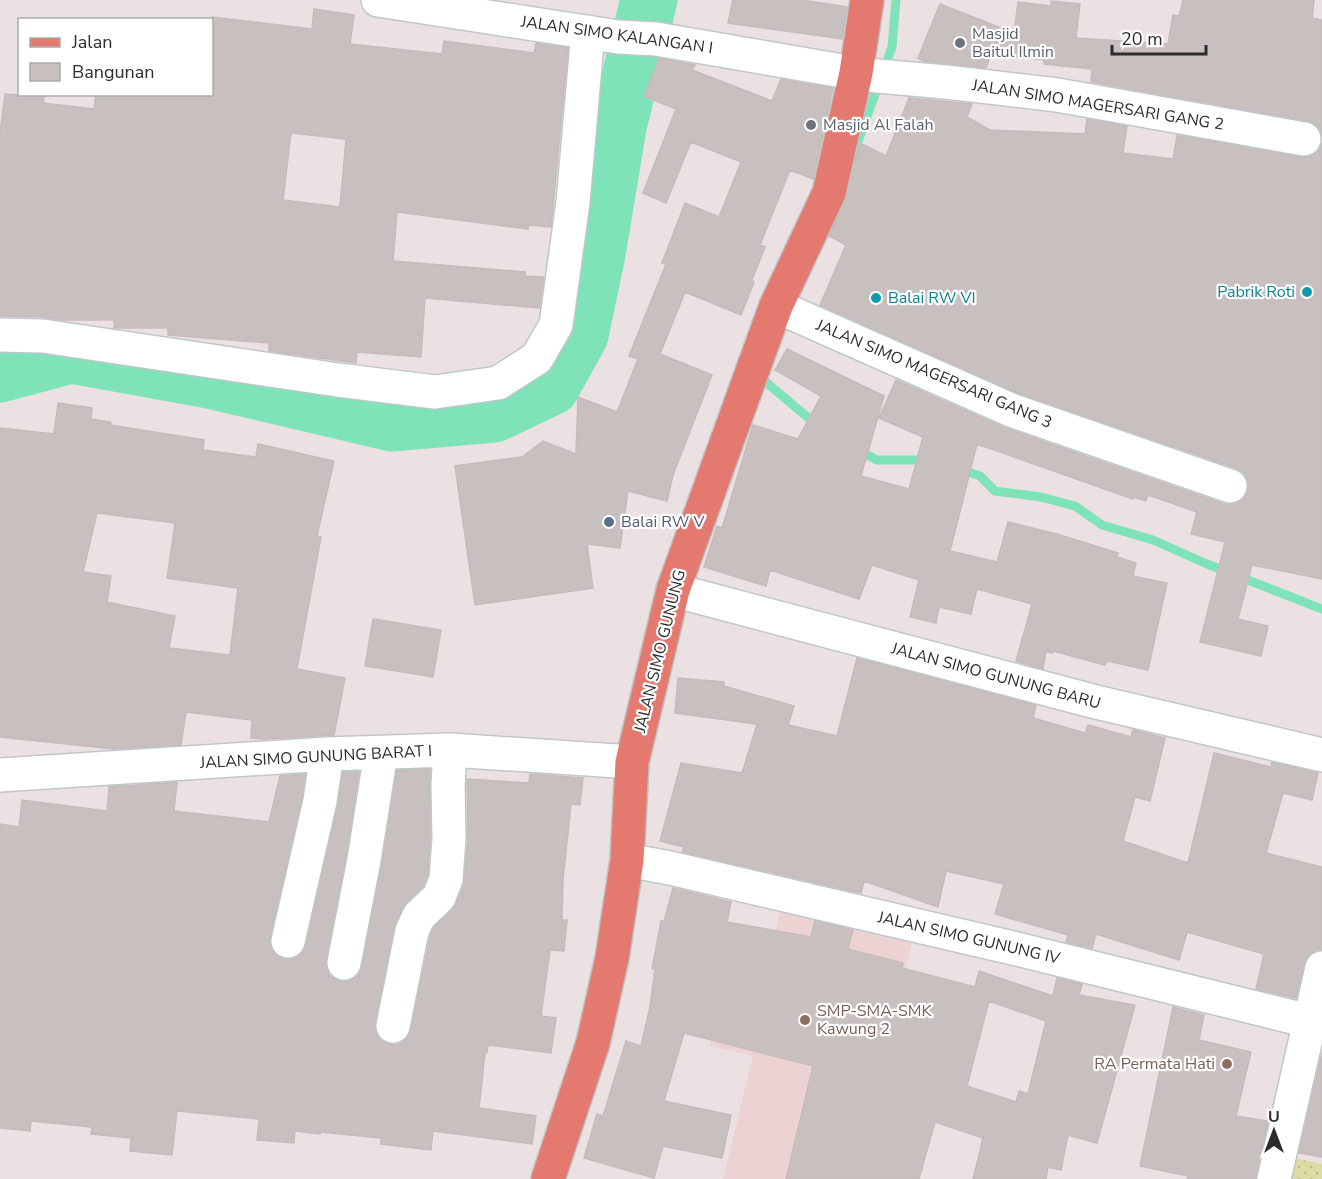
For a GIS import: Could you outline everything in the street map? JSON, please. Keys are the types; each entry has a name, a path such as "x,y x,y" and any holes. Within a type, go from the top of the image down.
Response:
{"main road":[{"name":"JALAN SIMO GUNUNG","path":"548,1179 593,1043 612,958 627,860 632,762 672,590 787,311 829,193 862,74 867,0"}],"street":[{"name":"JALAN SIMO KALANGAN I","path":"378,0 603,34 656,39 862,74"},
{"path":"0,335 44,336 338,380 435,392 498,384 537,358 556,325 573,202 603,34"},
{"name":"JALAN SIMO MAGERSARI GANG 2","path":"862,74 1057,95 1304,139"},
{"name":"JALAN SIMO MAGERSARI GANG 3","path":"787,311 1011,410 1230,486"},
{"name":"JALAN SIMO GUNUNG BARU","path":"672,590 1096,702 1322,755"},
{"path":"393,1026 412,931 419,916 439,897 446,879 450,750"},
{"name":"JALAN SIMO GUNUNG BARAT I","path":"0,775 327,754 450,750 632,762"},
{"path":"344,963 364,860 381,753"},
{"path":"288,942 320,801 327,754"},
{"name":"JALAN SIMO GUNUNG IV","path":"627,860 999,945 1311,1042"},
{"path":"1274,1179 1311,1042 1322,969"}],"shaded area":[{"name":"SMP-SMA-SMK Kawung 2","path":"783,900 915,932 854,1179 723,1179 753,1056 710,1046 725,985 760,993"},
{"path":"1289,1157 1322,1164 1322,1179 1284,1179"}],"building":[{"path":"733,0 802,0 847,7 842,39 728,23"},
{"path":"1183,0 1314,0 1312,18 1322,20 1322,136 1316,125 1307,121 1091,82 1092,69 1044,64 1044,60 991,54 986,68 923,61 918,58 940,4 1014,33 1018,2 1051,6 1051,1 1080,4 1076,38 1168,44 1173,15 1179,16"},
{"path":"314,9 354,15 350,44 442,54 444,41 534,53 536,43 568,48 551,227 529,225 528,229 397,212 393,261 525,272 525,276 544,277 539,308 425,298 421,357 357,352 356,363 269,351 269,343 168,335 168,328 114,328 114,320 62,320 0,316 0,133 5,94 44,97 43,103 94,109 96,96 213,96 212,17 312,29","holes":["291,133 346,139 340,207 283,200"]},
{"path":"659,58 695,65 692,70 772,101 781,79 833,88 813,179 790,170 760,245 765,247 741,315 685,292 660,354 712,375 673,475 667,501 628,491 620,548 587,544 593,588 475,605 455,466 522,457 543,441 576,454 578,397 617,412 638,359 629,356 666,264 662,263 685,203 719,217 741,162 691,142 666,203 643,193 676,109 644,96"},
{"path":"909,98 972,104 967,117 990,130 1085,134 1087,119 1127,126 1123,153 1173,159 1177,135 1301,157 1311,156 1318,151 1322,143 1322,579 1252,565 1238,619 1268,626 1261,656 1200,642 1225,542 1191,534 1197,512 1148,495 1146,501 1134,497 1133,499 977,444 950,551 997,562 1008,522 1118,553 1117,557 1136,563 1133,576 1167,583 1148,670 1107,661 1105,665 1053,651 1052,653 1046,651 1043,669 1016,661 1032,604 977,589 971,614 939,607 936,623 910,617 919,580 872,565 859,599 770,570 766,586 704,567 717,526 722,528 753,425 798,439 821,396 775,370 787,349 884,396 861,476 909,489 923,437 879,418 896,380 1005,428 1224,504 1234,504 1243,500 1247,493 1248,482 1244,473 1236,468 1018,393 820,305 846,245 829,236 847,197 860,143 886,156"},
{"path":"58,403 92,408 91,419 111,422 110,425 204,440 203,450 256,457 258,444 334,461 317,536 321,537 297,669 345,678 334,735 251,738 252,720 186,712 181,745 114,749 0,737 0,428 54,434","holes":["97,513 175,523 167,578 238,588 230,655 169,648 175,616 107,602 111,576 83,572"]},
{"path":"373,619 441,630 433,677 365,666"},
{"path":"857,658 1036,705 1033,718 1085,733 1088,725 1131,737 1133,730 1165,738 1150,801 1135,797 1123,841 1188,863 1214,753 1271,767 1272,762 1318,773 1312,800 1283,793 1266,853 1322,867 1322,950 1316,950 1308,956 1296,998 1256,989 1264,954 1187,932 1179,960 1096,934 1092,948 1066,942 1068,935 995,914 1004,884 946,871 938,907 864,881 861,893 682,852 684,847 660,841 681,763 742,773 757,724 675,713 678,678 724,682 724,686 794,706 788,725 837,736"},
{"path":"430,769 428,875 423,886 406,903 395,923 375,1022 375,1031 380,1040 390,1044 400,1044 411,1030 430,937 434,927 456,904 464,885 468,840 467,779 529,783 530,774 583,778 580,805 571,804 563,880 562,920 567,920 564,951 550,950 541,1016 556,1018 551,1053 488,1045 487,1053 485,1053 479,1108 536,1116 532,1144 433,1131 431,1150 381,1144 381,1138 321,1132 320,1134 295,1131 294,1143 257,1140 259,1119 177,1111 172,1155 130,1151 131,1138 91,1134 92,1127 31,1121 30,1131 0,1128 0,824 19,827 22,800 107,811 109,787 177,782 174,811 269,822 280,776 305,774 302,798 270,937 270,947 276,955 284,959 293,959 301,954 306,945 338,805 343,772 359,772 346,857 326,960 327,970 331,977 340,981 350,981 358,976 362,967 397,770"},
{"path":"673,888 731,902 727,922 811,937 815,921 853,930 848,949 903,963 902,968 975,987 979,971 1053,996 1057,978 1082,984 1079,995 1135,1005 1097,1143 1068,1135 1061,1170 1048,1167 1046,1179 973,1179 983,1138 935,1122 919,1179 786,1179 813,1066 684,1033 664,1101 731,1115 722,1158 663,1146 654,1178 584,1158 597,1114 603,1116 626,1041 641,1046 650,1007 655,969 652,969 661,921 664,921","holes":["989,1001 1046,1021 1028,1094 1019,1091 1016,1102 967,1086"]},
{"path":"1173,1007 1204,1015 1199,1040 1251,1052 1236,1116 1268,1121 1256,1179 1187,1179 1188,1176 1140,1166"},
{"path":"1322,1053 1322,1157 1299,1153"}],"waterway":[{"path":"0,374 71,355 209,380 392,423 494,414 551,387 580,335 597,254 618,127 649,0"},
{"path":"851,161 892,47 896,0"},
{"path":"764,374 762,379 818,426"},
{"path":"858,450 877,460 929,460"},
{"path":"959,469 980,476 995,491 1041,497 1075,506 1102,525 1153,540 1207,564 1322,609"}],"place":[{"name":"Masjid Baitul Ilmin","path":"960,43"},
{"name":"Masjid Al Falah","path":"811,125"},
{"name":"Pabrik Roti","path":"1307,292"},
{"name":"Balai RW VI","path":"876,298"},
{"name":"Balai RW V","path":"609,522"},
{"name":"SMP-SMA-SMK Kawung 2","path":"805,1020"},
{"name":"RA Permata Hati","path":"1227,1064"}]}
